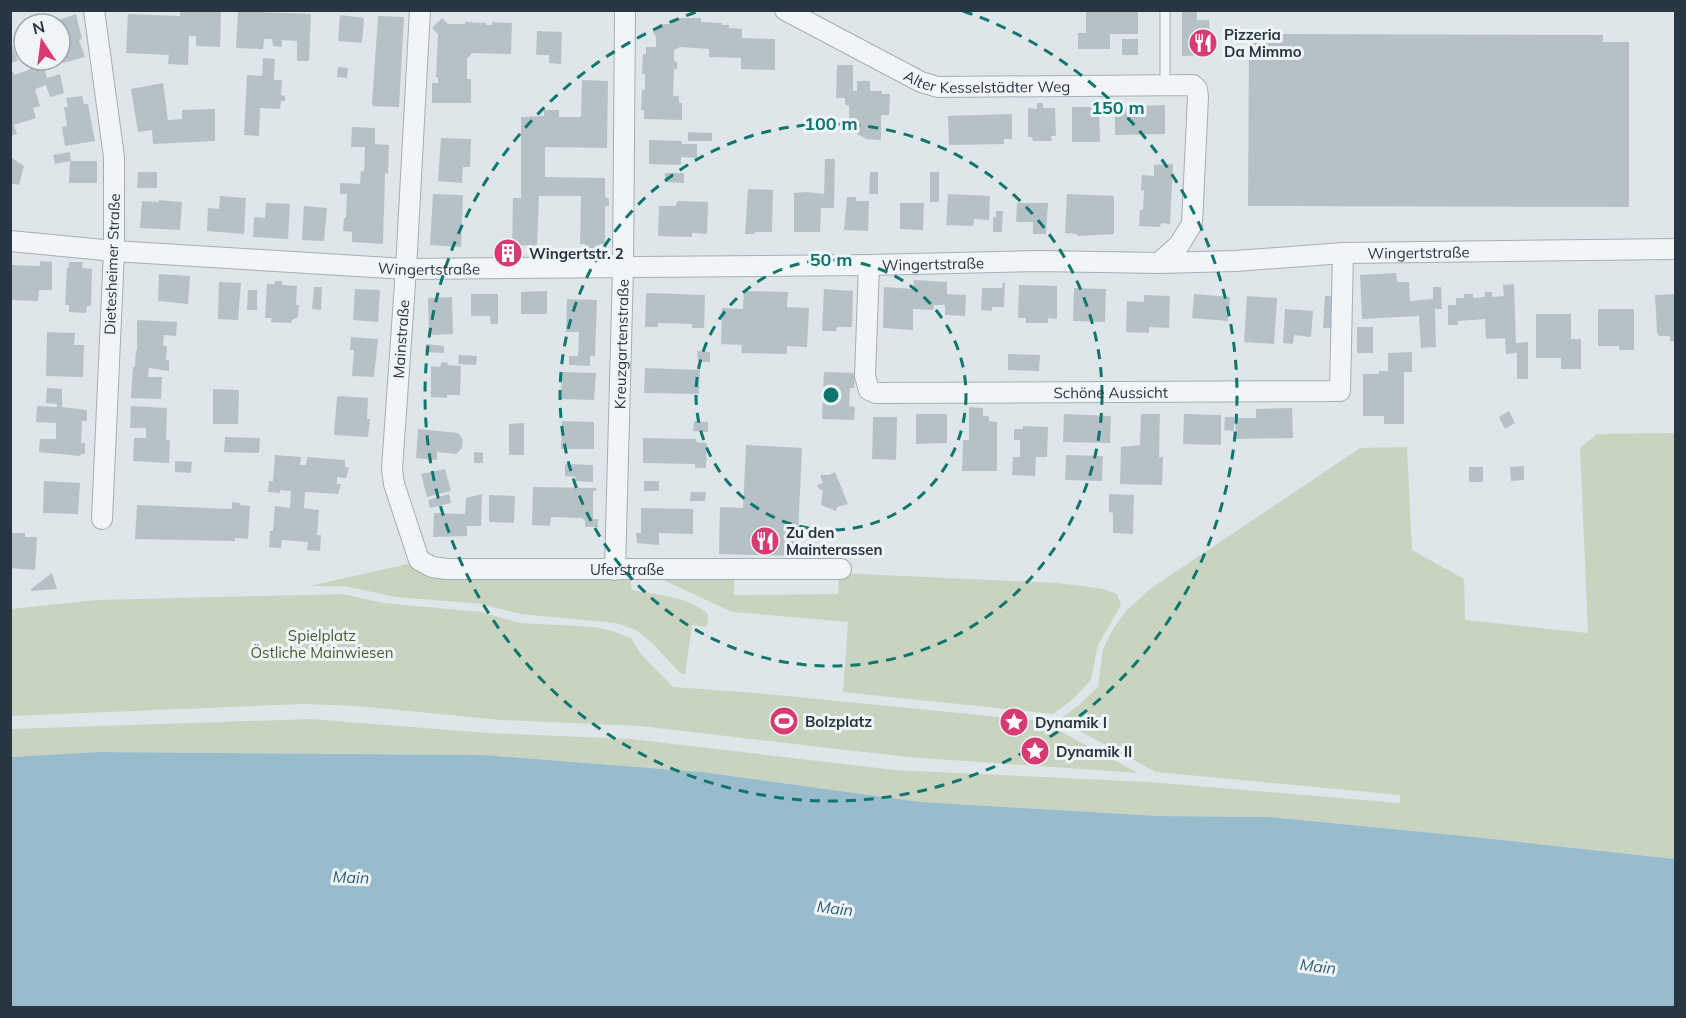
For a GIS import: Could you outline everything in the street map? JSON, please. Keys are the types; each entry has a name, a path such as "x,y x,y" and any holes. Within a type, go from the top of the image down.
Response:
{"street":[{"name":"Dietesheimer Straße","path":"94,10 114,157 114,250 102,519"},
{"name":"Mainstraße","path":"417,555 394,484 392,469 420,10"},
{"name":"Kreuzgartenstraße","path":"615,570 623,267 625,10"},
{"name":"Alter Kesselstädter Weg","path":"785,10 921,82 938,87 1193,85 1197,89 1198,97 1192,224 1179,245 1159,263"},
{"name":"Wingertstraße","path":"10,241 406,269 869,265 1039,261 1159,263 1236,261 1343,253 1676,249"},
{"name":"Schöne Aussicht","path":"869,265 865,376 869,390 876,393 1340,391 1343,253"},
{"name":"Uferstraße","path":"417,555 424,564 447,569 841,569"}],"lane":[{"path":"1165,10 1165,85"}],"green space":[{"path":"1675,433 1675,859 1269,817 1159,816 921,802 702,772 484,755 99,752 11,757 11,729 311,719 488,733 631,739 895,770 1150,782 1400,803 1400,795 1156,772 1059,720 1098,687 1103,649 1113,629 1125,612 1150,589 1360,448 1407,447 1412,550 1464,579 1465,620 1588,633 1580,448 1597,434"},
{"path":"412,563 419,572 444,575 630,578 632,590 672,597 700,608 708,614 707,627 692,625 685,675 679,672 652,643 636,630 616,623 520,614 482,604 396,597 344,586 309,586"},
{"path":"839,573 1058,583 1104,589 1117,594 1121,605 1098,645 1091,680 1072,700 1053,714 843,692 848,622 732,612 661,579 734,578 734,595 838,594"},
{"name":"Spielplatz Östliche Mainwiesen","path":"343,594 383,603 481,612 520,623 595,627 612,631 631,638 641,654 673,687 758,693 1041,721 1138,773 907,757 640,726 501,720 356,706 303,704 11,716 11,609 96,600"}],"water":[{"name":"Main","path":"99,752 484,755 702,772 921,802 1159,816 1269,817 1675,859 1675,1007 11,1007 11,757"}],"building":[{"path":"180,10 221,12 220,47 196,46 196,36 189,36 188,65 168,64 169,55 126,53 128,14 180,16"},
{"path":"1086,10 1138,10 1138,34 1110,34 1110,49 1078,49 1078,33 1086,33"},
{"path":"1182,10 1197,10 1197,20 1209,20 1213,55 1182,56"},
{"path":"238,11 311,14 309,61 297,61 297,41 282,40 282,47 273,46 272,39 264,39 263,49 236,48"},
{"path":"76,14 82,39 79,40 85,57 72,61 72,15"},
{"path":"340,15 364,18 362,43 338,41"},
{"path":"378,16 404,17 399,107 373,106 372,104"},
{"path":"442,18 448,24 512,23 511,54 472,53 467,59 467,79 471,79 471,103 432,103 432,83 438,83 438,77 436,77 438,34 432,28"},
{"path":"701,18 701,22 722,23 722,25 729,25 729,28 742,29 742,38 775,39 775,70 741,69 741,58 709,57 709,49 680,47 674,50 677,69 674,69 673,96 679,96 679,103 682,103 682,120 644,119 644,110 641,110 642,89 645,90 645,74 642,74 643,54 646,54 646,47 656,47 656,37 653,32 659,24 672,24 672,19"},
{"path":"537,31 562,32 561,64 549,63 549,55 536,55"},
{"path":"1249,34 1603,35 1603,42 1629,42 1629,207 1248,206"},
{"path":"1122,39 1138,39 1138,55 1122,55"},
{"path":"10,40 12,62 10,63"},
{"path":"263,58 275,59 274,80 282,80 281,95 285,96 285,101 281,101 280,109 260,108 259,136 244,135 247,75 262,76"},
{"path":"10,65 14,75 22,72 45,72 47,78 60,74 64,93 50,97 46,85 35,89 40,106 33,108 36,118 14,125 17,134 10,136"},
{"path":"837,65 853,65 853,91 857,91 857,81 870,81 870,91 890,94 889,115 881,115 881,140 867,139 857,134 859,128 849,128 849,105 845,105 845,98 836,98"},
{"path":"338,67 348,68 347,78 337,77"},
{"path":"582,80 608,81 607,148 545,147 545,177 605,178 605,197 609,199 609,206 605,206 605,244 600,244 599,248 586,248 585,244 580,244 581,196 539,196 537,246 512,245 513,198 521,198 521,117 544,116 544,110 559,110 559,117 581,117"},
{"path":"163,83 168,120 182,119 182,110 215,109 215,141 153,144 152,130 138,132 131,89"},
{"path":"82,96 84,104 88,104 95,141 65,146 62,127 67,126 64,107 68,107 66,98"},
{"path":"1037,103 1043,103 1043,108 1055,108 1056,136 1051,136 1052,141 1033,141 1032,137 1028,137 1028,108 1037,109"},
{"path":"1165,105 1165,134 1115,135 1115,107"},
{"path":"1072,107 1099,107 1100,142 1072,142"},
{"path":"1012,114 1012,139 1004,139 1004,144 949,145 948,116"},
{"path":"352,127 375,128 375,144 389,145 388,174 385,173 383,244 352,242 352,232 343,231 347,194 340,194 340,183 360,184 361,171 364,172 365,147 351,147"},
{"path":"688,132 712,133 712,141 688,141"},
{"path":"441,138 471,139 470,167 463,167 462,183 438,181"},
{"path":"649,140 697,144 697,158 681,157 681,165 649,164"},
{"path":"70,152 71,161 97,161 97,183 69,183 70,161 55,164 53,155"},
{"path":"10,157 24,166 19,185 10,183"},
{"path":"825,159 835,159 834,208 821,208 820,232 794,232 794,193 824,194"},
{"path":"1173,164 1170,224 1161,223 1160,227 1139,226 1140,210 1143,210 1142,175 1154,176 1154,165"},
{"path":"138,172 157,172 157,188 137,188"},
{"path":"870,172 878,172 878,194 869,194"},
{"path":"930,172 939,172 939,202 930,202"},
{"path":"665,173 684,173 684,183 665,182"},
{"path":"748,189 773,190 772,232 745,234"},
{"path":"433,194 463,195 461,247 430,245"},
{"path":"948,194 990,196 989,220 974,219 973,226 946,225"},
{"path":"1067,194 1114,196 1114,234 1077,236 1077,234 1065,233"},
{"path":"220,196 246,198 244,234 207,231 208,208 219,209"},
{"path":"847,197 856,197 856,201 869,201 868,231 844,230"},
{"path":"159,200 182,202 180,230 140,228 142,201 159,202"},
{"path":"677,201 708,202 707,234 692,233 692,237 658,236 659,206 676,206"},
{"path":"266,203 290,204 288,239 253,237 254,217 265,218"},
{"path":"900,203 924,203 923,230 900,229"},
{"path":"1017,203 1048,203 1046,234 1033,234 1033,222 1016,222"},
{"path":"304,206 327,208 324,241 302,240"},
{"path":"996,211 1003,211 1002,232 993,232 993,217 996,217"},
{"path":"40,261 52,262 52,290 39,290 38,301 10,300 11,265 40,266"},
{"path":"69,262 83,262 82,268 92,269 91,306 87,306 86,313 69,312 69,305 65,305"},
{"path":"1396,273 1397,282 1409,282 1410,301 1433,299 1433,287 1441,287 1442,309 1435,309 1436,347 1421,348 1419,316 1362,319 1360,275"},
{"path":"159,274 190,276 188,304 158,301"},
{"path":"914,280 947,282 947,294 966,295 965,316 945,315 945,305 934,305 933,310 913,309 913,330 883,328 884,287 913,289"},
{"path":"275,281 282,281 282,285 297,286 298,317 291,323 271,322 272,318 265,318 267,284 275,284"},
{"path":"219,282 241,283 238,320 218,319"},
{"path":"1005,283 1004,307 992,307 992,311 981,310 982,288 1002,288"},
{"path":"1514,284 1516,343 1528,342 1528,379 1517,379 1517,353 1506,354 1505,338 1486,339 1485,319 1458,321 1458,325 1448,325 1448,305 1456,305 1456,298 1464,298 1464,294 1473,294 1473,298 1485,297 1485,292 1492,292 1492,297 1504,296 1503,285"},
{"path":"1019,285 1057,286 1057,319 1048,318 1048,323 1026,323 1026,318 1018,318"},
{"path":"314,287 322,287 321,310 312,309"},
{"path":"1074,288 1106,289 1105,322 1073,321"},
{"path":"355,289 380,290 378,322 353,320"},
{"path":"824,289 853,291 852,327 837,327 836,331 822,331"},
{"path":"248,290 257,290 257,310 247,310"},
{"path":"547,291 547,314 521,314 521,292"},
{"path":"744,291 788,292 787,307 809,308 807,347 787,346 787,354 741,353 742,345 721,344 722,308 743,309"},
{"path":"646,293 705,295 704,328 692,328 692,324 658,323 658,327 645,327"},
{"path":"471,294 498,294 498,324 491,324 490,316 471,316"},
{"path":"1194,294 1230,297 1228,321 1192,318"},
{"path":"1676,294 1676,341 1670,341 1670,336 1659,336 1657,332 1655,295"},
{"path":"1144,295 1170,296 1169,328 1149,327 1149,333 1126,332 1127,301 1144,302"},
{"path":"1247,296 1277,298 1274,344 1244,342"},
{"path":"1325,296 1334,296 1333,328 1323,328"},
{"path":"452,297 453,334 429,335 428,298"},
{"path":"567,299 597,300 595,356 590,356 590,366 569,365 569,356 578,356 579,332 566,332"},
{"path":"1285,309 1313,311 1311,337 1294,335 1293,344 1283,343"},
{"path":"1598,309 1634,309 1634,350 1619,350 1619,346 1598,346"},
{"path":"1536,314 1571,314 1571,339 1581,339 1581,369 1561,369 1561,358 1536,358"},
{"path":"137,320 177,322 176,336 164,335 163,346 167,346 166,360 169,360 169,371 149,368 148,377 162,377 161,399 131,398 133,367 135,367 137,351"},
{"path":"1357,327 1373,327 1373,353 1357,353"},
{"path":"47,332 75,333 74,345 84,345 83,377 46,376"},
{"path":"351,337 378,339 374,377 352,376 354,350 350,350"},
{"path":"426,344 444,346 444,353 425,352"},
{"path":"697,351 710,352 710,362 698,362"},
{"path":"1412,352 1412,372 1404,372 1404,424 1384,424 1384,416 1363,416 1363,374 1379,374 1379,371 1388,371 1388,353"},
{"path":"1008,354 1040,355 1039,371 1008,370"},
{"path":"459,355 477,356 476,365 458,364"},
{"path":"442,362 448,363 447,365 461,366 460,395 447,395 447,398 431,397 431,366 440,367"},
{"path":"645,368 700,370 699,394 644,393"},
{"path":"562,372 596,373 594,400 561,399"},
{"path":"824,372 855,373 854,388 850,388 849,406 855,407 854,420 822,419"},
{"path":"47,388 62,389 62,407 87,410 87,421 82,421 81,443 85,443 85,454 80,456 39,452 40,439 56,439 56,423 36,422 37,406 57,407 57,404 46,403"},
{"path":"213,389 239,390 238,424 213,424"},
{"path":"337,397 368,398 367,419 370,419 368,437 334,435"},
{"path":"131,406 167,408 166,440 170,440 169,463 133,461 134,438 146,438 146,428 130,428"},
{"path":"969,407 983,408 983,416 989,416 989,421 997,422 997,471 962,471 963,440 969,440"},
{"path":"1292,408 1293,438 1236,439 1235,418 1256,418 1256,409"},
{"path":"1509,411 1515,423 1505,429 1499,417"},
{"path":"916,414 947,414 947,443 916,444"},
{"path":"1064,414 1111,416 1110,443 1063,442"},
{"path":"1141,414 1160,414 1159,457 1163,457 1162,485 1120,484 1121,447 1140,445"},
{"path":"1184,414 1221,415 1221,445 1183,444"},
{"path":"873,417 897,417 896,460 872,459"},
{"path":"1225,417 1234,417 1234,431 1224,430"},
{"path":"562,421 594,422 594,449 561,449"},
{"path":"694,421 708,422 708,432 693,431"},
{"path":"524,423 524,455 509,455 509,424"},
{"path":"1023,426 1048,427 1047,457 1036,457 1035,476 1012,475 1013,457 1020,457 1020,440 1014,440 1014,429 1023,429"},
{"path":"418,429 458,433 463,440 462,448 456,454 437,452 437,460 416,458"},
{"path":"225,437 260,438 259,453 224,452"},
{"path":"643,438 696,439 696,442 707,443 706,468 695,468 695,464 643,463"},
{"path":"746,445 802,448 797,556 719,554 720,507 743,508"},
{"path":"474,452 483,453 483,463 474,463"},
{"path":"275,455 301,457 300,465 306,465 307,457 345,460 345,467 349,468 346,478 337,477 337,484 341,484 338,494 305,492 304,508 319,510 317,535 321,535 320,551 307,550 308,542 282,540 281,548 269,547 275,506 290,508 291,491 268,492 269,481 273,481"},
{"path":"1066,455 1103,456 1102,481 1065,480"},
{"path":"175,461 192,462 191,473 175,472"},
{"path":"565,464 593,465 593,482 575,481 576,477 565,476"},
{"path":"1524,466 1524,480 1511,481 1510,467"},
{"path":"1469,467 1483,467 1483,482 1469,482"},
{"path":"445,469 451,491 427,497 421,474"},
{"path":"835,472 848,504 837,507 836,511 821,505 823,490 820,490 817,485 823,483 820,475"},
{"path":"44,481 80,483 78,514 43,513"},
{"path":"644,481 659,481 659,491 644,491"},
{"path":"533,487 596,488 596,491 593,491 593,519 598,519 598,527 585,527 585,520 581,518 551,517 550,526 532,525"},
{"path":"691,492 706,492 705,501 690,501"},
{"path":"449,494 451,503 430,508 428,500"},
{"path":"482,494 481,526 467,526 467,536 433,537 434,513 465,514 466,498"},
{"path":"1109,494 1134,495 1133,534 1113,533 1113,513 1109,512"},
{"path":"489,495 515,496 514,523 489,522"},
{"path":"232,502 250,506 248,539 235,538 235,541 135,539 137,505 232,509"},
{"path":"641,508 693,509 693,534 659,533 659,545 637,543 636,533 641,533"},
{"path":"10,533 25,533 25,537 37,537 35,570 10,568"},
{"path":"52,573 57,589 31,591 31,589"}],"place":[{"name":"Pizzeria Da Mimmo","path":"1203,43"},
{"name":"Wingertstr. 2","path":"508,253"},
{"name":"Zu den Mainterassen","path":"765,541"},
{"name":"Bolzplatz","path":"784,721"},
{"name":"Dynamik I","path":"1014,722"},
{"name":"Dynamik II","path":"1035,751"}]}
